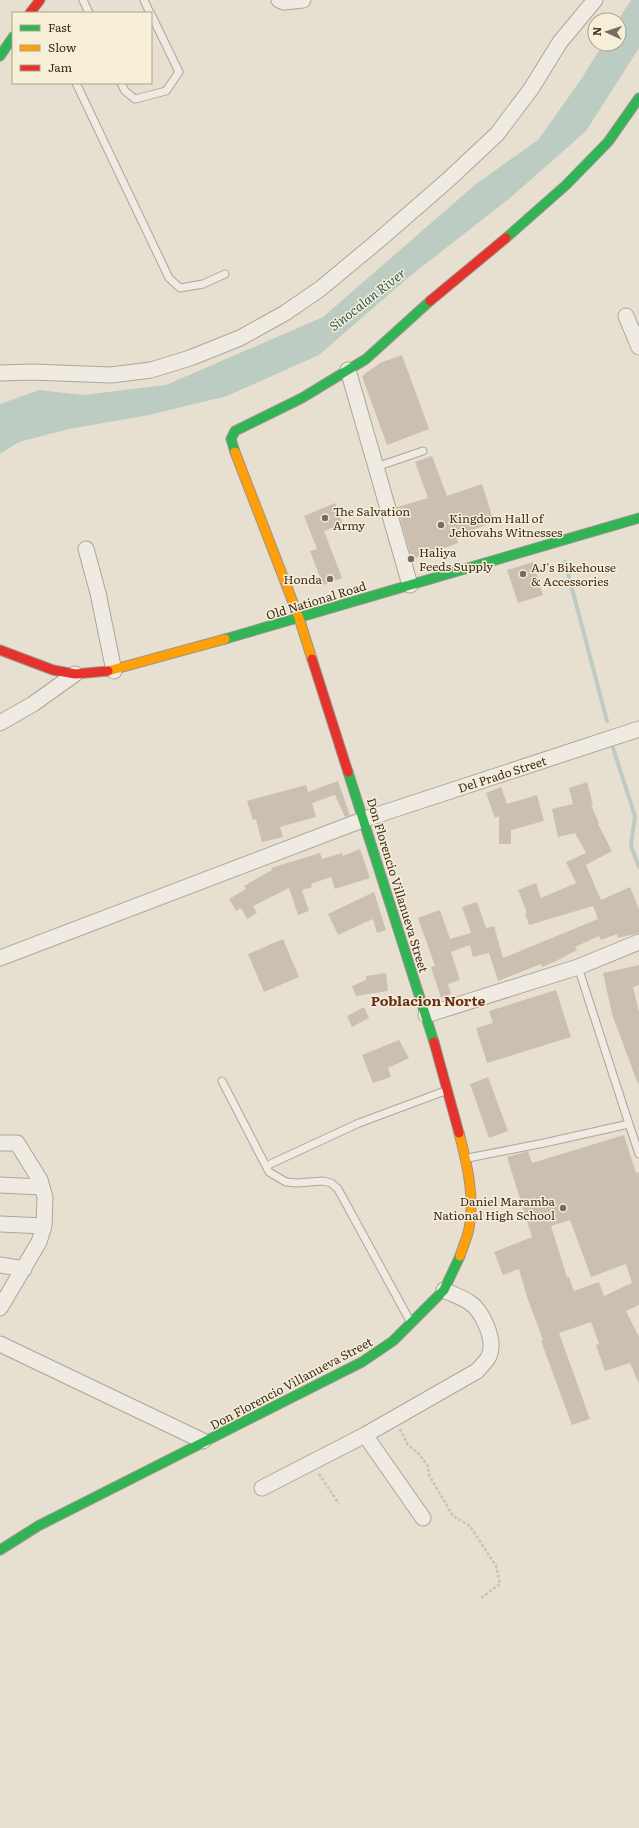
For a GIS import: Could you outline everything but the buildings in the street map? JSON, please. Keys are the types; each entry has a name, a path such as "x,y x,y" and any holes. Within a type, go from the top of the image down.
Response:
{"main road":[{"path":"31,12 39,1"},
{"path":"0,56 12,38"},
{"path":"348,370 366,359 401,329 444,288 518,228 566,185 608,142 639,98"},
{"name":"Don Florencio Villanueva Street","path":"0,1550 38,1526 203,1441 362,1362 393,1341 444,1290 460,1257 468,1228 471,1195 466,1158 426,1015 365,819 299,618 231,442 233,432 302,398 348,370"},
{"name":"Old National Road","path":"0,650 52,670 75,674 114,671 639,518"}],"street":[{"path":"279,0 284,2 303,0"},
{"path":"0,373 32,372 112,375 150,370 190,358 240,338 285,313 320,289 384,235 448,180 497,134 531,89 560,42 595,0"},
{"path":"626,316 639,347"},
{"path":"348,370 410,585"},
{"path":"86,549 98,593 114,671"},
{"path":"0,723 33,704 75,674"},
{"name":"Del Prado Street","path":"0,958 365,819 639,729"},
{"path":"426,1015 578,967 639,942"},
{"path":"0,1142 17,1143 40,1180 45,1197 44,1226 39,1242 0,1308"},
{"path":"0,1185 42,1187"},
{"path":"0,1224 44,1226"},
{"path":"0,1266 24,1269"},
{"path":"262,1488 395,1418 477,1370 489,1357 492,1345 491,1335 477,1309 470,1302 444,1290"},
{"path":"0,1344 203,1441"},
{"path":"365,1435 423,1518"}],"lane":[{"path":"83,0 89,12"},
{"path":"144,0 150,12"},
{"path":"39,1 43,12"},
{"path":"122,84 125,91 135,99 166,91 179,72 152,16"},
{"path":"76,84 169,278 180,288 203,284 225,274"},
{"path":"376,467 424,451"},
{"path":"578,967 639,1154"},
{"path":"222,1081 270,1172 286,1182 297,1183 323,1181 331,1183 338,1189 412,1323"},
{"path":"266,1166 359,1123 447,1090"},
{"path":"466,1158 544,1143 629,1124"}],"path":[{"path":"395,1418 408,1445 419,1454 428,1466 429,1475 453,1516 470,1526 496,1566 500,1584 480,1599"},
{"path":"311,1462 339,1504"}],"water":[{"name":"Sinocalan River","path":"631,0 639,0 639,48 586,131 510,198 410,276 319,355 227,396 149,415 69,429 19,442 0,454 0,404 39,390 83,395 166,385 323,317 476,184 538,140 582,78 598,52 627,52 627,12 623,12"}],"waterway":[{"path":"565,562 607,721"},
{"path":"613,748 635,816 631,846 639,867"}],"traffic: fast":[{"path":"0,56 12,38"},
{"path":"506,238 566,185 608,142 639,98"},
{"path":"235,452 231,439 235,431 302,398 366,359 430,301"},
{"path":"225,639 639,518"},
{"path":"348,772 434,1042"},
{"path":"0,1550 38,1526 362,1362 393,1341 444,1290 460,1256"}],"traffic: slow":[{"path":"235,452 299,618 312,659"},
{"path":"108,671 225,639"},
{"path":"459,1133 465,1156 471,1192 471,1217 469,1229 460,1256"}],"traffic: jam":[{"path":"31,12 40,0"},
{"path":"430,301 506,238"},
{"path":"0,650 53,670 75,674 108,671"},
{"path":"312,659 348,772"},
{"path":"434,1042 459,1133"}],"place":[{"name":"The Salvation Army","path":"325,518"},
{"name":"Kingdom Hall of Jehovahs Witnesses","path":"441,525"},
{"name":"Haliya Feeds Supply","path":"411,559"},
{"name":"AJ's Bikehouse & Accessories","path":"523,574"},
{"name":"Honda","path":"330,579"},
{"name":"Daniel Maramba National High School","path":"563,1208"}],"district":[{"name":"Poblacion Norte","path":"428,1000"}]}
